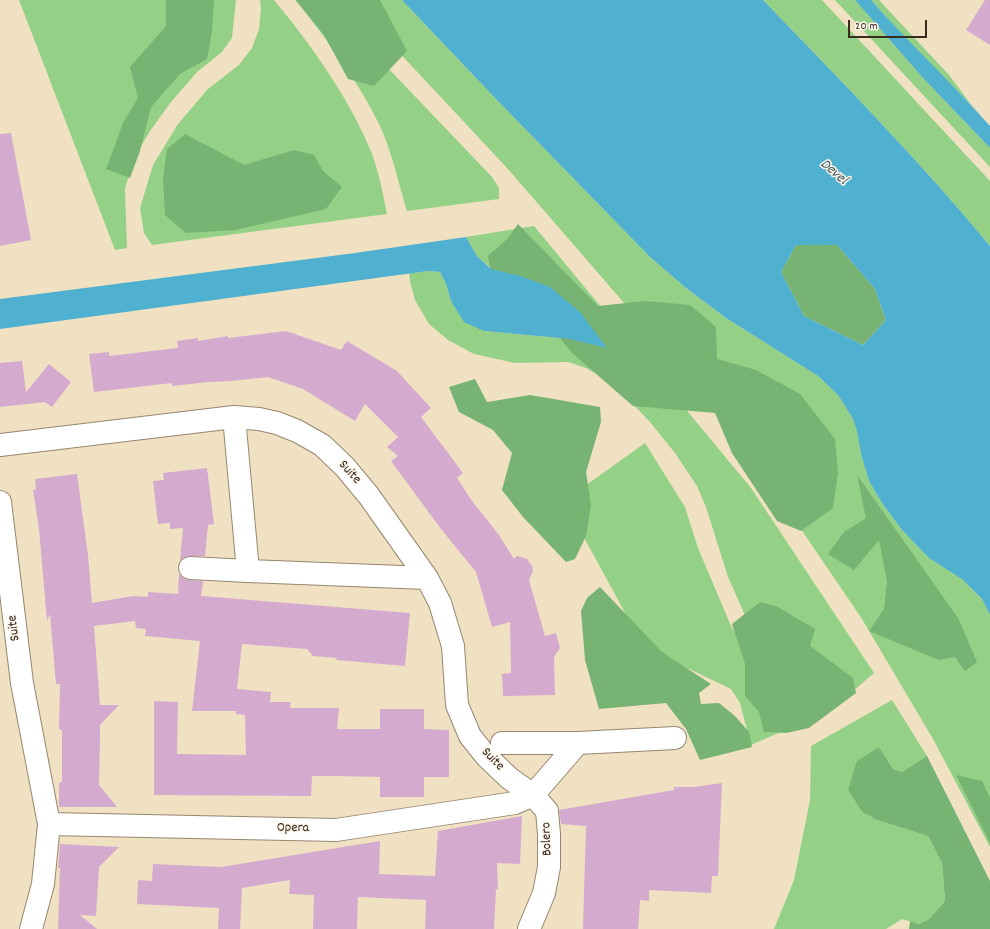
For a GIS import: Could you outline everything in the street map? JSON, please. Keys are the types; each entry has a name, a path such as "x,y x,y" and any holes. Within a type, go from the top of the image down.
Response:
{"street":[{"name":"Suite","path":"0,445 234,418 277,423 322,445 344,467 369,496 427,578 440,603 453,646 457,705 470,736 486,756 509,778 533,795"},
{"path":"234,418 248,571"},
{"name":"Suite","path":"0,502 22,683 49,824"},
{"path":"190,568 427,578"},
{"path":"502,743 578,743 675,738"},
{"path":"533,795 578,743"},
{"name":"Opera","path":"49,824 336,830 514,804 533,795"},
{"name":"Bolero","path":"529,929 544,893 549,867 547,811 533,795"},
{"path":"31,929 43,884 49,824"}],"green space":[{"path":"19,0 236,0 232,38 222,52 197,72 171,102 150,131 133,160 125,189 127,248 115,250"},
{"path":"166,0 214,0 212,31 207,59 180,74 151,107 140,151 130,178 106,169 123,123 138,98 130,67 166,26"},
{"path":"260,0 274,0 316,54 353,113 372,154 379,176 387,214 152,245 144,233 140,208 153,165 178,124 208,89 239,65 252,48 259,29 261,8"},
{"path":"295,0 323,0 492,177 499,188 499,199 407,211 388,145 371,108 340,59"},
{"path":"296,0 380,0 407,51 374,86 348,79 324,35"},
{"path":"350,0 402,0 650,257 686,288 726,318 818,376 838,395 853,419 869,481 882,503 902,530 929,558 963,580 982,599 990,615 990,847 933,739 862,619 752,457 651,334 508,169"},
{"path":"763,0 822,0 990,181 990,246 907,151"},
{"path":"835,0 855,0 923,78 990,148 990,167"},
{"path":"871,0 879,0 949,75 973,107 906,39"},
{"path":"185,134 244,165 294,150 314,155 323,171 342,187 326,209 235,230 186,233 165,215 163,179 167,149"},
{"path":"518,224 598,306 645,301 690,305 716,327 717,359 756,370 800,394 835,439 838,473 833,508 801,531 777,521 732,453 715,413 633,406 571,352 543,316 491,274 488,256 507,239"},
{"path":"534,226 751,488 874,673 846,697 748,622 728,577 706,507 697,486 675,453 650,422 629,400 604,378 586,368 568,362 515,363 474,354 448,340 429,324 415,300 409,273 428,271 440,272 446,284 451,301 484,331 570,339 477,256 466,237"},
{"path":"796,245 837,245 875,289 886,320 863,345 804,316 781,272"},
{"path":"475,379 487,402 530,395 600,407 601,422 586,472 591,505 586,536 575,559 566,562 523,517 502,490 512,453 493,430 459,412 449,387"},
{"path":"645,443 685,507 698,548 731,626 752,663 783,731 751,745 740,703 731,689 656,653 635,631 564,501"},
{"path":"857,475 958,618 977,662 965,671 955,657 939,660 869,631 884,609 887,582 879,540 854,570 828,554 844,532 866,518"},
{"path":"600,587 662,652 711,684 699,693 701,704 719,703 735,716 749,732 752,747 700,760 686,729 666,703 599,709 585,660 581,611 587,598"},
{"path":"760,602 778,607 815,629 810,646 853,678 856,693 809,728 786,733 764,732 759,712 745,696 745,664 732,624"},
{"path":"892,700 927,756 902,772 893,769 879,747 848,790 862,812 877,820 928,836 942,863 945,901 929,919 919,924 902,919 886,929 774,929 794,880 810,800 811,746"},
{"path":"879,747 893,769 902,772 927,756 990,881 990,929 909,929 910,921 919,924 929,919 945,901 942,863 928,836 877,820 862,812 848,790 857,761"},
{"path":"956,775 982,781 990,798 990,843"}],"water":[{"name":"Devel","path":"402,0 763,0 850,90 907,151 990,246 990,615 982,599 963,580 929,558 902,530 882,503 869,481 853,419 838,395 818,376 726,318 686,288 650,257","holes":["796,245 837,245 875,289 886,320 863,345 804,316 781,272"]},
{"path":"855,0 871,0 976,110 990,126 990,148 923,78"},
{"path":"466,237 477,256 491,269 520,276 550,287 580,312 607,348 570,339 484,331 464,322 451,301 446,284 440,272 428,271 0,329 0,299 355,253"}],"building":[{"path":"985,0 990,0 990,45 966,30"},
{"path":"11,133 31,240 0,246 0,134"},
{"path":"286,331 341,350 347,341 397,371 431,408 421,417 463,473 457,478 472,501 499,535 514,559 517,556 527,559 532,566 533,571 529,580 545,636 556,633 560,648 554,657 555,695 503,696 502,674 511,673 510,622 492,627 476,572 441,529 391,461 398,456 387,447 398,437 365,404 355,421 303,389 268,377 172,386 172,383 94,392 89,354 109,352 109,356 178,348 177,341 198,338 198,341 228,336 228,338"},
{"path":"22,361 26,392 49,364 71,382 52,407 45,402 0,407 0,363"},
{"path":"207,468 214,524 208,525 205,556 190,556 180,560 183,528 170,529 170,523 158,524 153,481 164,480 163,473"},
{"path":"77,474 88,555 92,603 133,596 148,597 148,592 178,594 179,574 184,579 203,581 201,596 410,613 405,666 336,660 337,658 313,656 307,649 242,644 237,689 271,692 270,702 291,702 290,708 339,708 337,729 380,729 380,709 424,709 424,729 449,730 449,777 424,777 424,797 380,797 380,777 335,776 312,776 311,796 154,795 154,701 178,702 177,754 246,755 245,715 236,714 236,711 192,711 200,641 145,636 146,629 136,628 135,621 94,626 100,705 119,705 100,725 99,785 117,807 59,807 59,783 62,782 62,730 59,729 60,684 56,684 50,614 47,621 39,529 33,490 36,489 35,479"},
{"path":"722,783 718,876 712,876 711,893 649,890 649,901 640,900 638,929 583,929 586,826 561,824 559,810 674,790 674,787 694,787"},
{"path":"522,816 520,864 497,863 498,890 496,889 494,929 425,929 426,900 358,897 357,929 313,929 314,895 289,894 290,880 242,888 240,929 218,929 219,908 137,904 138,880 152,881 153,864 221,867 380,841 379,874 435,876 438,831"},
{"path":"60,844 119,847 99,867 96,916 80,915 97,929 58,929 60,868 58,868"}]}
